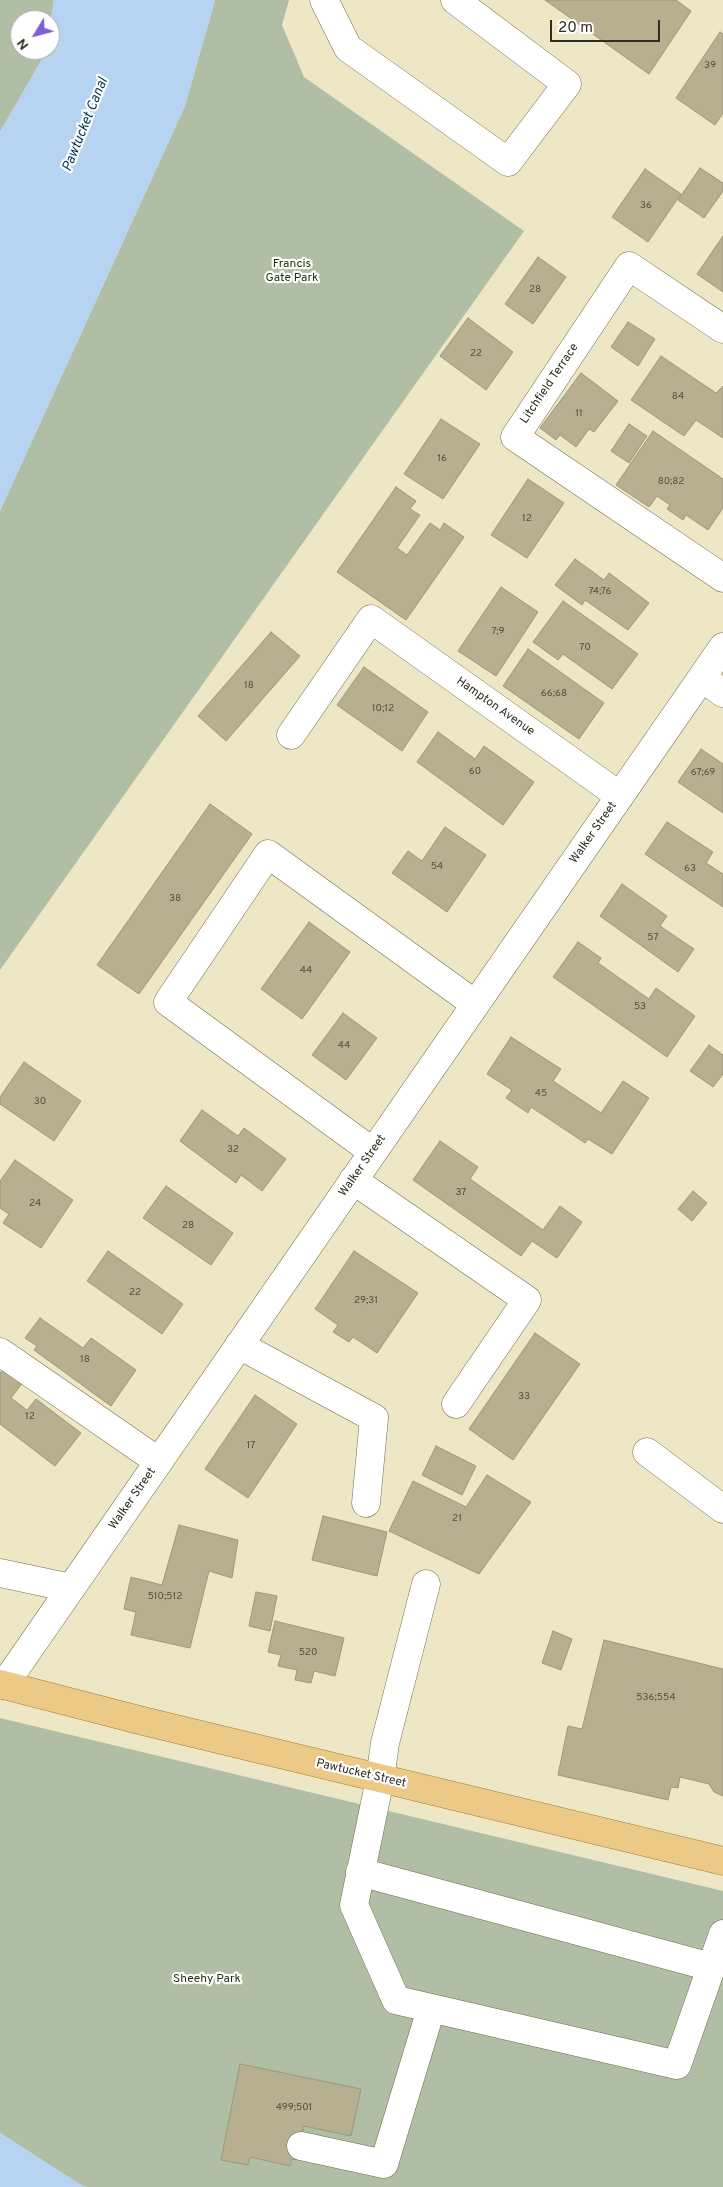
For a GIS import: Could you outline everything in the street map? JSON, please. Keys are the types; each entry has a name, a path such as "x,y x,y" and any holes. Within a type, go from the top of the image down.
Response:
{"main road":[{"name":"Pawtucket Street","path":"2,1684 380,1779 723,1861"}],"street":[{"path":"324,0 348,48 508,162 567,84 455,0"},
{"name":"Litchfield Terrace","path":"723,329 629,266 514,437 723,578"},
{"name":"Hampton Avenue","path":"291,735 371,619 620,796"},
{"name":"Walker Street","path":"2,1684 71,1588 620,796 712,685 723,647"},
{"path":"373,1152 168,1002 268,854 475,1004"},
{"path":"353,1180 527,1300 456,1404"},
{"path":"239,1345 374,1418 366,1502"},
{"path":"0,1352 158,1461"},
{"path":"647,1452 723,1509"},
{"path":"0,1574 71,1588"},
{"path":"426,1584 386,1743 354,1905 396,2000 677,2065 723,1934"},
{"path":"360,1872 711,1967"},
{"path":"301,2146 384,2164 432,2009"}],"green space":[{"path":"0,0 54,0 52,10 10,10 10,60 42,60 0,132"},
{"name":"Francis Gate Park","path":"215,0 289,0 282,25 304,77 524,231 0,970 0,511 185,106"},
{"name":"Sheehy Park","path":"0,1718 723,1891 723,2187 87,2187 0,2133"}],"water":[{"name":"Pawtucket Canal","path":"54,0 215,0 185,106 0,511 0,132 42,60 60,60 60,10 52,10"},
{"path":"0,2133 81,2185 87,2187 0,2187"}],"building":[{"path":"545,0 676,0 691,11 649,74"},
{"path":"720,32 723,34 723,113 715,125 676,98"},
{"path":"700,168 723,183 723,191 704,218 678,200"},
{"path":"645,169 681,194 648,242 612,217"},
{"path":"723,236 723,292 697,274"},
{"path":"538,257 566,277 533,324 505,304"},
{"path":"468,318 513,352 486,390 440,356"},
{"path":"628,322 655,339 638,366 611,347"},
{"path":"661,356 716,393 723,386 723,438 696,420 684,436 631,400"},
{"path":"581,373 618,401 594,432 589,429 576,447 560,435 556,440 540,428"},
{"path":"441,419 480,444 443,499 404,474"},
{"path":"629,424 647,436 629,463 611,451"},
{"path":"653,431 723,479 723,508 708,530 686,515 683,520 667,509 670,505 657,496 649,507 616,485"},
{"path":"528,479 564,503 527,558 491,535"},
{"path":"396,487 416,501 410,509 420,515 397,548 407,555 430,523 440,530 444,523 464,537 406,620 337,572"},
{"path":"575,559 604,580 609,573 649,603 628,630 585,600 582,605 555,585"},
{"path":"501,587 538,612 496,676 458,651"},
{"path":"563,601 638,654 612,689 563,654 558,660 533,642"},
{"path":"271,632 300,656 226,741 198,716"},
{"path":"528,649 604,703 579,739 503,686"},
{"path":"364,667 428,712 402,751 337,705"},
{"path":"438,732 475,759 484,746 534,782 503,825 417,762"},
{"path":"701,749 723,764 723,813 678,782"},
{"path":"210,804 252,834 139,994 97,965"},
{"path":"667,822 713,852 706,863 723,874 723,907 645,854"},
{"path":"445,827 486,855 447,912 392,873 408,851 422,861"},
{"path":"622,884 667,916 660,926 694,949 678,972 600,916"},
{"path":"309,922 350,952 302,1019 261,989"},
{"path":"578,942 601,958 598,963 649,999 656,988 695,1016 667,1057 553,977"},
{"path":"343,1013 377,1038 346,1080 312,1055"},
{"path":"511,1037 561,1069 553,1081 601,1113 623,1081 649,1098 612,1154 588,1139 585,1143 531,1107 528,1113 506,1098 512,1090 487,1074"},
{"path":"709,1045 723,1055 723,1074 713,1087 690,1071"},
{"path":"24,1062 81,1101 54,1141 0,1104 0,1097"},
{"path":"202,1110 238,1136 244,1128 286,1159 262,1191 241,1175 236,1183 180,1141"},
{"path":"440,1141 478,1167 470,1179 543,1230 560,1206 582,1222 557,1258 532,1241 521,1256 413,1180"},
{"path":"15,1160 73,1200 41,1248 3,1223 9,1214 0,1208 0,1181"},
{"path":"166,1186 233,1233 211,1265 143,1218"},
{"path":"693,1191 707,1203 692,1221 678,1209"},
{"path":"108,1251 183,1304 162,1334 87,1281"},
{"path":"354,1251 418,1293 377,1353 353,1337 349,1342 333,1332 338,1325 315,1309"},
{"path":"40,1318 83,1348 91,1338 136,1370 111,1406 34,1350 37,1346 25,1338"},
{"path":"535,1333 580,1364 513,1460 469,1429"},
{"path":"4,1368 23,1382 11,1398 27,1410 36,1399 81,1433 55,1466 0,1424 0,1373"},
{"path":"255,1395 297,1424 248,1498 205,1469"},
{"path":"436,1446 476,1466 462,1495 422,1475"},
{"path":"487,1475 531,1502 479,1574 389,1531 413,1481 466,1507"},
{"path":"323,1516 387,1532 377,1576 312,1560"},
{"path":"179,1525 238,1540 232,1578 209,1571 190,1648 131,1635 136,1612 124,1609 131,1577 162,1585"},
{"path":"256,1592 277,1596 270,1631 249,1626"},
{"path":"275,1621 344,1638 335,1676 314,1671 311,1683 295,1680 297,1670 278,1666 281,1655 268,1652"},
{"path":"553,1631 572,1639 561,1670 542,1663"},
{"path":"604,1640 723,1669 723,1796 714,1792 709,1784 680,1777 678,1788 671,1787 668,1800 558,1775 568,1726 582,1729"},
{"path":"240,2064 361,2089 351,2136 304,2126 297,2160 292,2159 290,2166 250,2157 248,2165 221,2160"}]}
